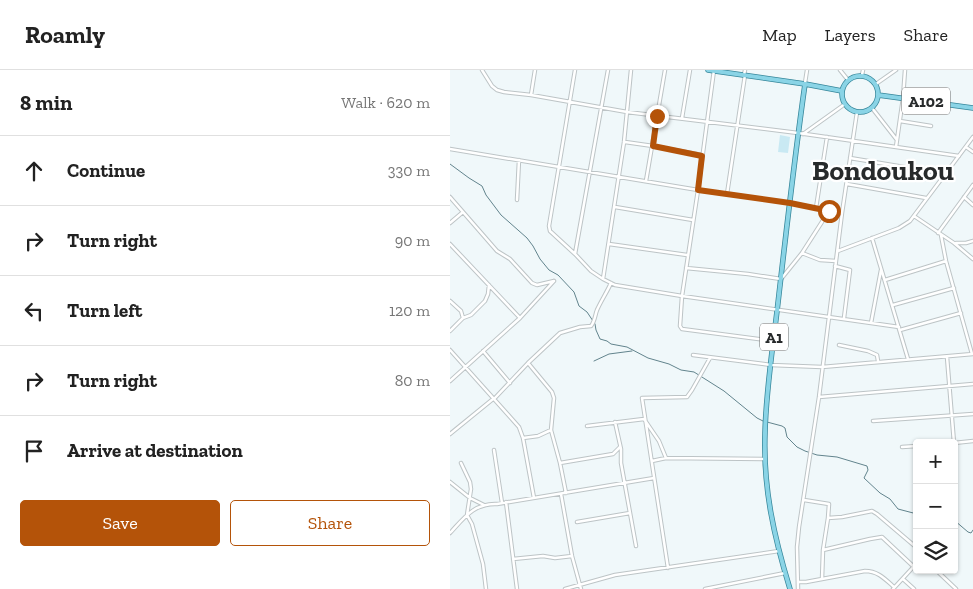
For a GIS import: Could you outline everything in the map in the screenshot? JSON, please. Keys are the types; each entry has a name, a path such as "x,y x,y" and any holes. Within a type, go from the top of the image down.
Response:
{"main road":[{"path":"708,70 842,91"},
{"path":"862,75 870,78 876,84 878,95 872,108 865,112 857,112 845,104 842,98 842,91 848,80 862,75"},
{"name":"A1","path":"790,589 770,510 765,459 765,419 790,203 801,133 805,84"},
{"name":"A102","path":"878,95 973,108"}],"street":[{"path":"482,70 492,86 504,92 627,112 801,133 959,156"},
{"path":"530,95 535,70"},
{"path":"575,70 549,228 591,271 603,279 615,285 871,323 899,329 961,313"},
{"path":"575,254 608,70"},
{"path":"603,279 620,176 631,70"},
{"path":"646,181 665,70"},
{"path":"682,118 690,70"},
{"path":"714,70 687,255 680,326 682,329 774,342"},
{"path":"727,194 745,70"},
{"path":"805,84 807,70"},
{"path":"840,70 848,80"},
{"path":"862,75 863,70"},
{"path":"876,84 896,70"},
{"path":"896,147 906,70"},
{"path":"801,133 845,104"},
{"path":"872,108 897,140"},
{"path":"798,589 797,547 857,112"},
{"path":"900,121 931,126"},
{"path":"816,208 827,137"},
{"path":"838,251 905,225 914,216 973,137"},
{"path":"624,142 702,156"},
{"path":"966,147 973,152"},
{"path":"450,149 842,213"},
{"path":"850,158 946,174"},
{"path":"517,200 519,160"},
{"path":"847,184 927,198"},
{"path":"693,355 771,365 822,367 972,354 940,234 973,185"},
{"path":"450,197 494,248 510,259 532,283 537,285 554,281 520,318 450,381"},
{"path":"964,197 973,205"},
{"path":"615,207 693,220"},
{"path":"686,268 748,274 781,280 802,253 829,211"},
{"path":"450,224 463,212"},
{"path":"914,216 954,243 973,259"},
{"path":"872,238 908,359"},
{"path":"954,243 973,241"},
{"path":"450,244 520,318"},
{"path":"609,244 687,255"},
{"path":"802,253 820,260 836,262"},
{"path":"885,280 946,261"},
{"path":"835,266 850,270 844,319"},
{"path":"871,323 882,268"},
{"path":"450,434 494,399 560,333 591,326 611,283"},
{"path":"450,331 463,318 471,315 485,302 489,285"},
{"path":"893,305 954,288"},
{"path":"450,301 461,311 463,318"},
{"path":"839,345 868,351 877,355 878,361"},
{"path":"450,350 519,427 523,438 534,498"},
{"path":"483,351 510,383"},
{"path":"946,357 954,439"},
{"path":"668,568 642,398 687,397 710,358"},
{"path":"528,363 552,392 554,398 551,430 566,493"},
{"path":"819,397 973,384"},
{"path":"874,421 973,414"},
{"path":"587,426 644,418"},
{"path":"644,418 659,440 666,458"},
{"path":"615,422 636,546"},
{"path":"523,438 538,436 551,430"},
{"path":"958,443 973,441"},
{"path":"902,447 913,446"},
{"path":"560,463 613,454 620,447"},
{"path":"494,450 517,589"},
{"path":"652,462 666,458 765,459"},
{"path":"461,463 470,482 471,489 467,515 472,524 483,564 486,589"},
{"path":"450,533 474,508 654,478"},
{"path":"450,482 470,498 485,506"},
{"path":"561,494 572,556 581,587"},
{"path":"804,500 829,504 823,550 822,579"},
{"path":"828,518 872,511 913,545"},
{"path":"577,522 630,513"},
{"path":"823,550 870,538 882,537 913,566"},
{"path":"565,589 581,587 610,576 779,551"},
{"path":"512,559 572,556"},
{"path":"798,582 870,571 879,574 893,588 913,568"},
{"path":"705,589 785,573"},
{"path":"940,574 956,589"},
{"path":"903,579 914,589"}],"shaded area":[{"path":"780,135 790,137 788,153 778,152"}],"waterway":[{"path":"450,164 482,186 486,195 501,215 527,238 549,270 558,275 574,292 579,306 587,312 595,324 600,339 611,344 627,347 648,358 669,364 681,370 694,372 724,391 763,421"},
{"path":"594,361 609,354 632,351"},
{"path":"767,422 785,428 787,437 797,447 805,451 817,455 837,457 867,466 868,470 864,478 880,493 890,499 898,509 913,513"},
{"path":"958,523 968,532 971,533 973,530"}],"district":[{"name":"Bondoukou","path":"883,170"}],"route":[{"path":"657,116 653,146 702,156 698,190 790,203 829,211"}]}
